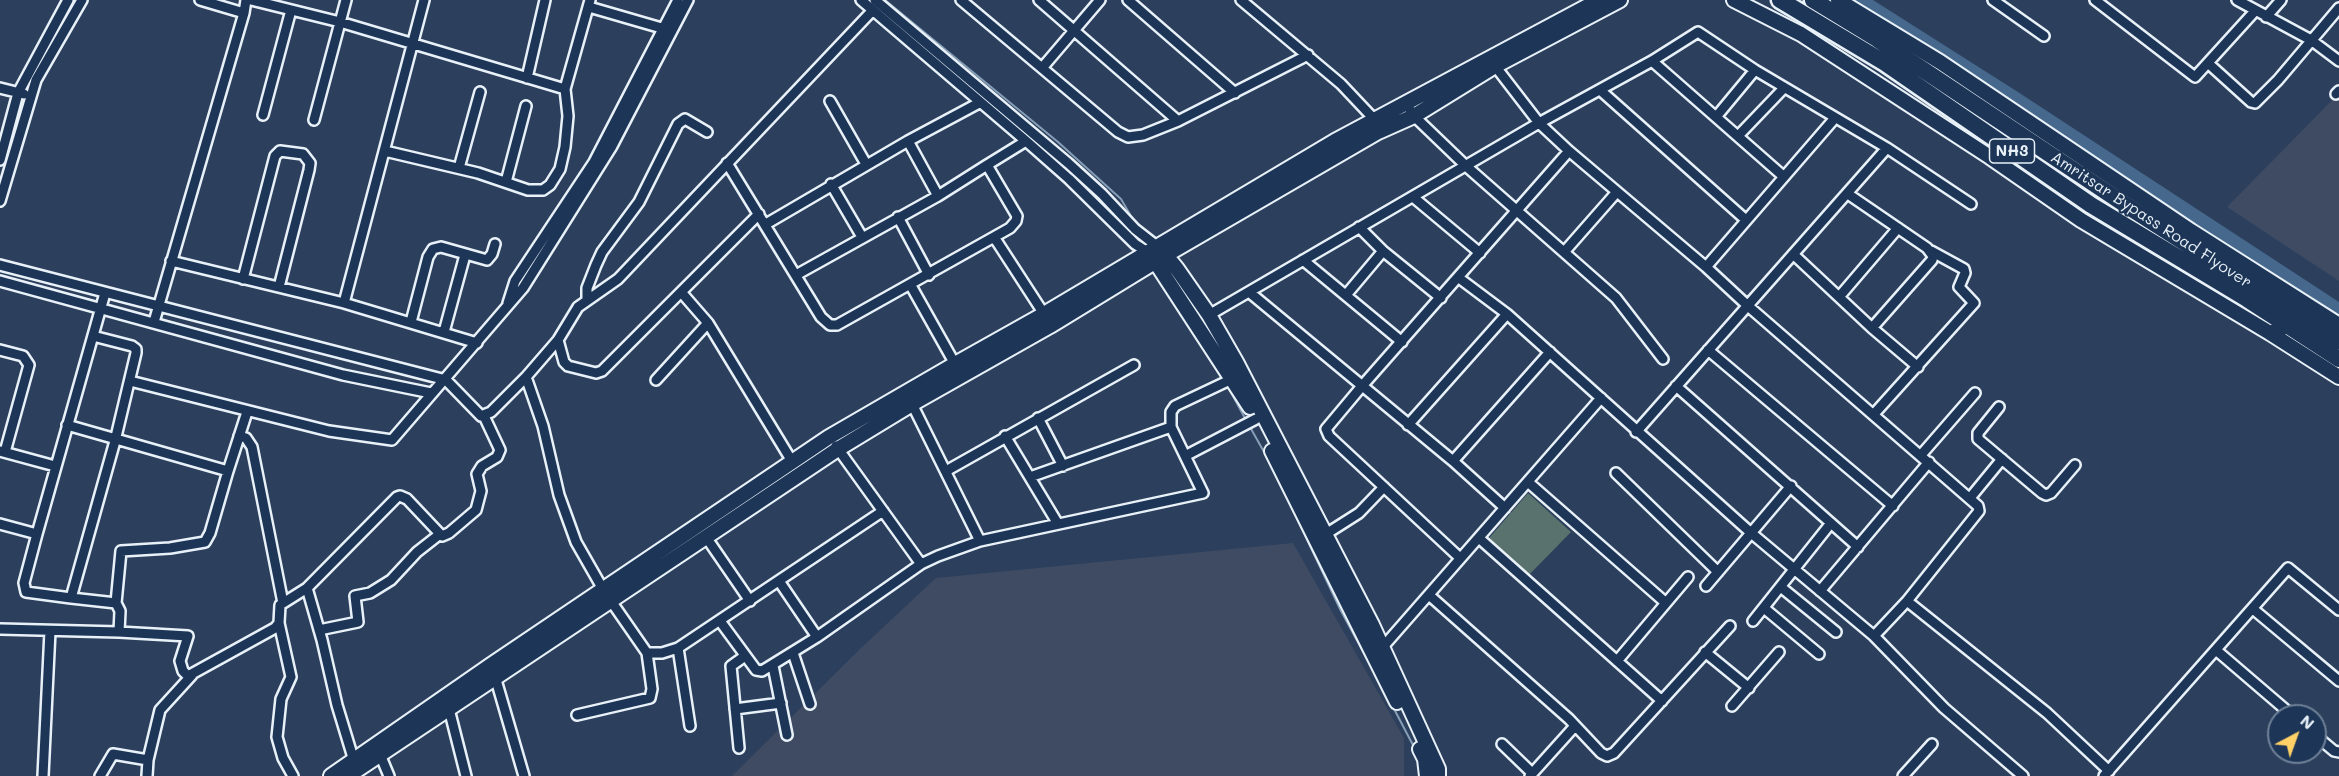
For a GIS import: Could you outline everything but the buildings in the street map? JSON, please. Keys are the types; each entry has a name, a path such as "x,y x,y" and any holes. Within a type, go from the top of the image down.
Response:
{"highway":[{"name":"Amritsar Bypass Road Flyover","path":"1780,0 1885,63 2091,205 2339,341"},
{"name":"Amritsar Bypass Road Flyover","path":"1813,0 1877,39 2135,211 2251,293 2287,326"},
{"name":"NH3","path":"2287,326 2339,359"}],"street":[{"path":"0,160 18,93 68,0"},
{"path":"0,201 29,96 82,0"},
{"path":"200,0 244,13"},
{"path":"154,322 246,0"},
{"path":"252,0 414,43 565,89"},
{"path":"263,114 297,0"},
{"path":"314,120 346,0"},
{"path":"344,303 424,0"},
{"path":"527,78 545,0"},
{"path":"507,305 515,281 594,162 665,29 678,0"},
{"path":"130,381 329,431 392,440 523,288 584,194 639,96 687,0"},
{"path":"861,0 874,5 1068,163 1102,194 1209,315 1326,534 1382,648 1438,769 1438,776"},
{"path":"962,0 1118,132 1128,137 1143,135 1178,121 1308,55"},
{"path":"1039,0 1178,121"},
{"path":"1042,68 1100,0"},
{"path":"1128,0 1235,93"},
{"path":"1241,0 1341,84 1374,119"},
{"path":"331,776 378,749 607,596 830,437 955,363 1378,132 1414,116 1492,62 1599,0"},
{"path":"607,596 706,537 838,449 1050,326 1157,254 1374,119 1405,102 1620,0"},
{"path":"1734,0 1801,34 1990,157 2080,220 2270,333 2339,377"},
{"path":"1838,0 1940,62 2162,212 2339,325"},
{"path":"1993,0 2044,36"},
{"path":"2237,0 2311,40 2339,61"},
{"path":"2266,17 2281,0"},
{"path":"2101,2 2193,76 2198,76 2255,11"},
{"path":"385,151 543,190 555,180 560,169 567,131 565,89 589,3 665,29"},
{"path":"874,5 979,103 1069,179 1135,244 1157,254 1256,419 1425,759 1427,776"},
{"path":"484,416 491,412 526,377 558,340 574,312 587,300 618,279 874,5"},
{"path":"2209,64 2251,102 2255,103 2278,80 2339,8"},
{"path":"1209,315 1539,123 1652,61 1698,32 1784,88 1887,148 1971,204"},
{"path":"1652,61 1783,176"},
{"path":"1492,62 1539,123 1569,152 1706,267 1978,506 1979,511 1907,601 1874,636"},
{"path":"1716,117 1755,70"},
{"path":"0,88 29,96"},
{"path":"1738,136 1784,88"},
{"path":"1599,90 1746,220"},
{"path":"459,168 480,92"},
{"path":"830,101 866,164"},
{"path":"1405,102 1414,116 1466,166 1616,298 1663,359"},
{"path":"765,224 866,164 979,103"},
{"path":"506,182 526,106"},
{"path":"1706,267 1835,118"},
{"path":"587,300 587,288 602,252 639,202 678,124 685,119 707,132"},
{"path":"908,141 938,196"},
{"path":"796,275 938,196 1026,141"},
{"path":"1636,432 1887,148"},
{"path":"243,279 275,156 279,151 303,154 310,163 309,170 279,287"},
{"path":"1460,558 1326,432 1327,426 1569,152"},
{"path":"727,163 821,316 833,326 1010,228 1017,216 987,165"},
{"path":"831,184 861,237"},
{"path":"1564,251 1616,193"},
{"path":"1848,194 1931,251 1964,269 1965,273 1959,287 1974,302 1874,414"},
{"path":"1413,197 1480,253"},
{"path":"558,340 564,362 568,366 596,373 602,371 759,214"},
{"path":"898,217 929,274"},
{"path":"1359,227 1383,251 1441,298"},
{"path":"1839,297 1898,228"},
{"path":"993,237 1044,315"},
{"path":"411,322 429,254 435,248 441,247 487,260 495,244"},
{"path":"1346,295 1383,251"},
{"path":"1872,328 1932,260 1931,251"},
{"path":"1794,254 1872,328 1918,367"},
{"path":"444,332 465,255"},
{"path":"1303,260 1402,342"},
{"path":"171,261 344,303 477,343"},
{"path":"0,265 446,380 477,414 484,416 500,445 499,454 482,466 477,474 481,491 476,510 449,533 440,534 417,552 391,580 370,593 356,596 358,622 319,630"},
{"path":"1459,278 1507,314 1636,432 1874,636 1944,708 2023,776"},
{"path":"0,281 343,375 431,393"},
{"path":"910,284 955,363"},
{"path":"681,292 708,323 793,463"},
{"path":"1249,292 1453,461 1505,508"},
{"path":"105,293 24,583 27,592 117,603"},
{"path":"1408,425 1507,314"},
{"path":"656,380 708,323"},
{"path":"2270,333 2287,326"},
{"path":"71,598 115,441 136,349 93,336"},
{"path":"0,350 23,356 29,365 3,452 55,466"},
{"path":"1708,350 1893,506"},
{"path":"1453,461 1550,352"},
{"path":"946,471 1134,365"},
{"path":"526,377 543,426 559,495 568,521 588,566 647,653 652,689 650,698 577,715"},
{"path":"720,621 758,671 773,666 921,564 938,556 980,541 1203,493 1171,427 1171,412 1175,406 1232,379"},
{"path":"1676,386 1858,547"},
{"path":"1921,455 1975,393"},
{"path":"1382,648 1460,558 1480,539 1600,398"},
{"path":"912,404 980,541"},
{"path":"1999,407 1977,437 2048,495 2075,465"},
{"path":"119,632 120,611 117,603 121,551 170,548 205,542 210,533 247,412"},
{"path":"1038,418 1063,466"},
{"path":"1185,456 1256,419"},
{"path":"67,425 115,441 228,471"},
{"path":"1030,477 1171,427"},
{"path":"239,436 249,441 252,447 283,603"},
{"path":"1005,436 1058,524"},
{"path":"830,437 921,564"},
{"path":"1970,498 2002,459"},
{"path":"1820,591 1929,462"},
{"path":"1616,473 1718,572"},
{"path":"1528,482 1666,603"},
{"path":"1706,586 1791,486"},
{"path":"1326,534 1359,513 1384,487"},
{"path":"293,776 283,758 276,732 282,699 291,677 279,623 279,607 307,588 400,496 415,507 440,534"},
{"path":"647,653 662,653 678,648 883,512"},
{"path":"1753,621 1782,588 1832,523"},
{"path":"0,524 37,534"},
{"path":"706,537 750,601"},
{"path":"1480,539 1662,701"},
{"path":"1907,601 2047,713 2106,773 2289,567 2339,610"},
{"path":"1617,661 1688,577"},
{"path":"779,581 817,637"},
{"path":"307,588 354,761"},
{"path":"1782,588 1836,632"},
{"path":"1429,595 1607,756 1611,755 1730,626"},
{"path":"1764,608 1819,654"},
{"path":"2253,609 2339,681"},
{"path":"147,776 148,760 160,710 192,675 275,628 279,623"},
{"path":"0,629 188,636 180,661 184,673 188,676 192,675"},
{"path":"43,776 50,631"},
{"path":"678,648 690,726"},
{"path":"2216,650 2279,704"},
{"path":"1705,652 1749,688"},
{"path":"1732,706 1779,652"},
{"path":"793,653 810,704"},
{"path":"738,748 731,666 745,656"},
{"path":"773,666 787,735"},
{"path":"493,671 524,776"},
{"path":"448,703 466,776"},
{"path":"735,709 781,703"},
{"path":"1502,744 1531,775 1575,726"},
{"path":"1903,776 1932,744"},
{"path":"348,776 378,749"},
{"path":"378,749 389,776"},
{"path":"100,776 113,754 148,760"}],"shaded area":[{"path":"2339,93 2339,281 2227,207"},
{"path":"1293,543 1404,738 1404,776 732,776 862,647 936,578"}],"green space":[{"path":"1528,493 1571,532 1524,580 1484,544"}],"waterway":[{"path":"885,0 1058,142 1121,199 1135,223"},
{"path":"1859,0 2339,311"},
{"path":"1227,385 1247,422"},
{"path":"1250,427 1273,468 1341,611 1385,692"},
{"path":"1392,705 1414,747"}]}
